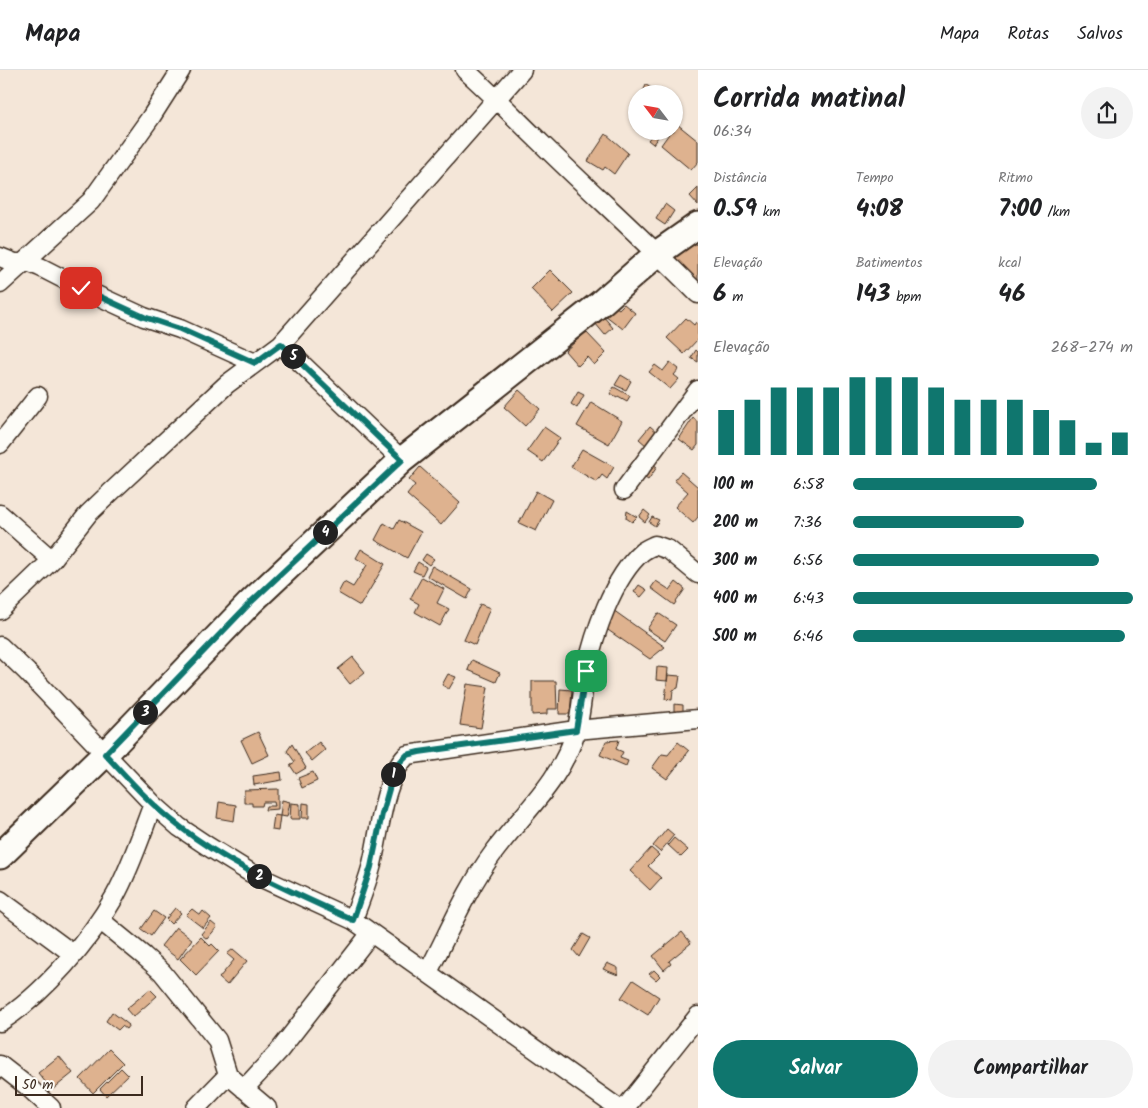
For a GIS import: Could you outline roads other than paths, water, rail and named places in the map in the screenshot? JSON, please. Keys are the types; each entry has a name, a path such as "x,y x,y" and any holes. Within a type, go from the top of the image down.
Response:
{"street":[{"path":"0,284 91,201 151,117 181,70"},
{"path":"465,70 497,98 541,144 658,253 698,294"},
{"path":"0,610 52,560 88,514 111,492 227,384 281,344 522,70"},
{"path":"0,856 105,754 250,603 402,460 601,303 658,253 698,225"},
{"path":"0,257 21,264 40,267 144,317 180,329 255,363"},
{"path":"281,344 402,460"},
{"path":"624,490 698,390"},
{"path":"0,444 38,396"},
{"path":"0,514 52,560"},
{"path":"428,972 472,886 493,853 551,784 565,758 576,730 586,671 601,620 617,585 644,550 655,545 669,550 698,574"},
{"path":"0,646 153,804 201,842 251,873 353,920 618,1108"},
{"path":"353,920 371,867 382,814 393,775 400,762 407,755 576,730 698,719"},
{"path":"0,1022 39,992 100,920 119,887 137,848 153,804"},
{"path":"0,900 73,954"},
{"path":"100,920 162,972 216,1040 228,1075 267,1108"},
{"path":"244,1089 279,1051 371,934"},
{"path":"625,1108 698,1016"},
{"path":"0,1065 51,1108"},
{"path":"196,1108 228,1075"}]}
